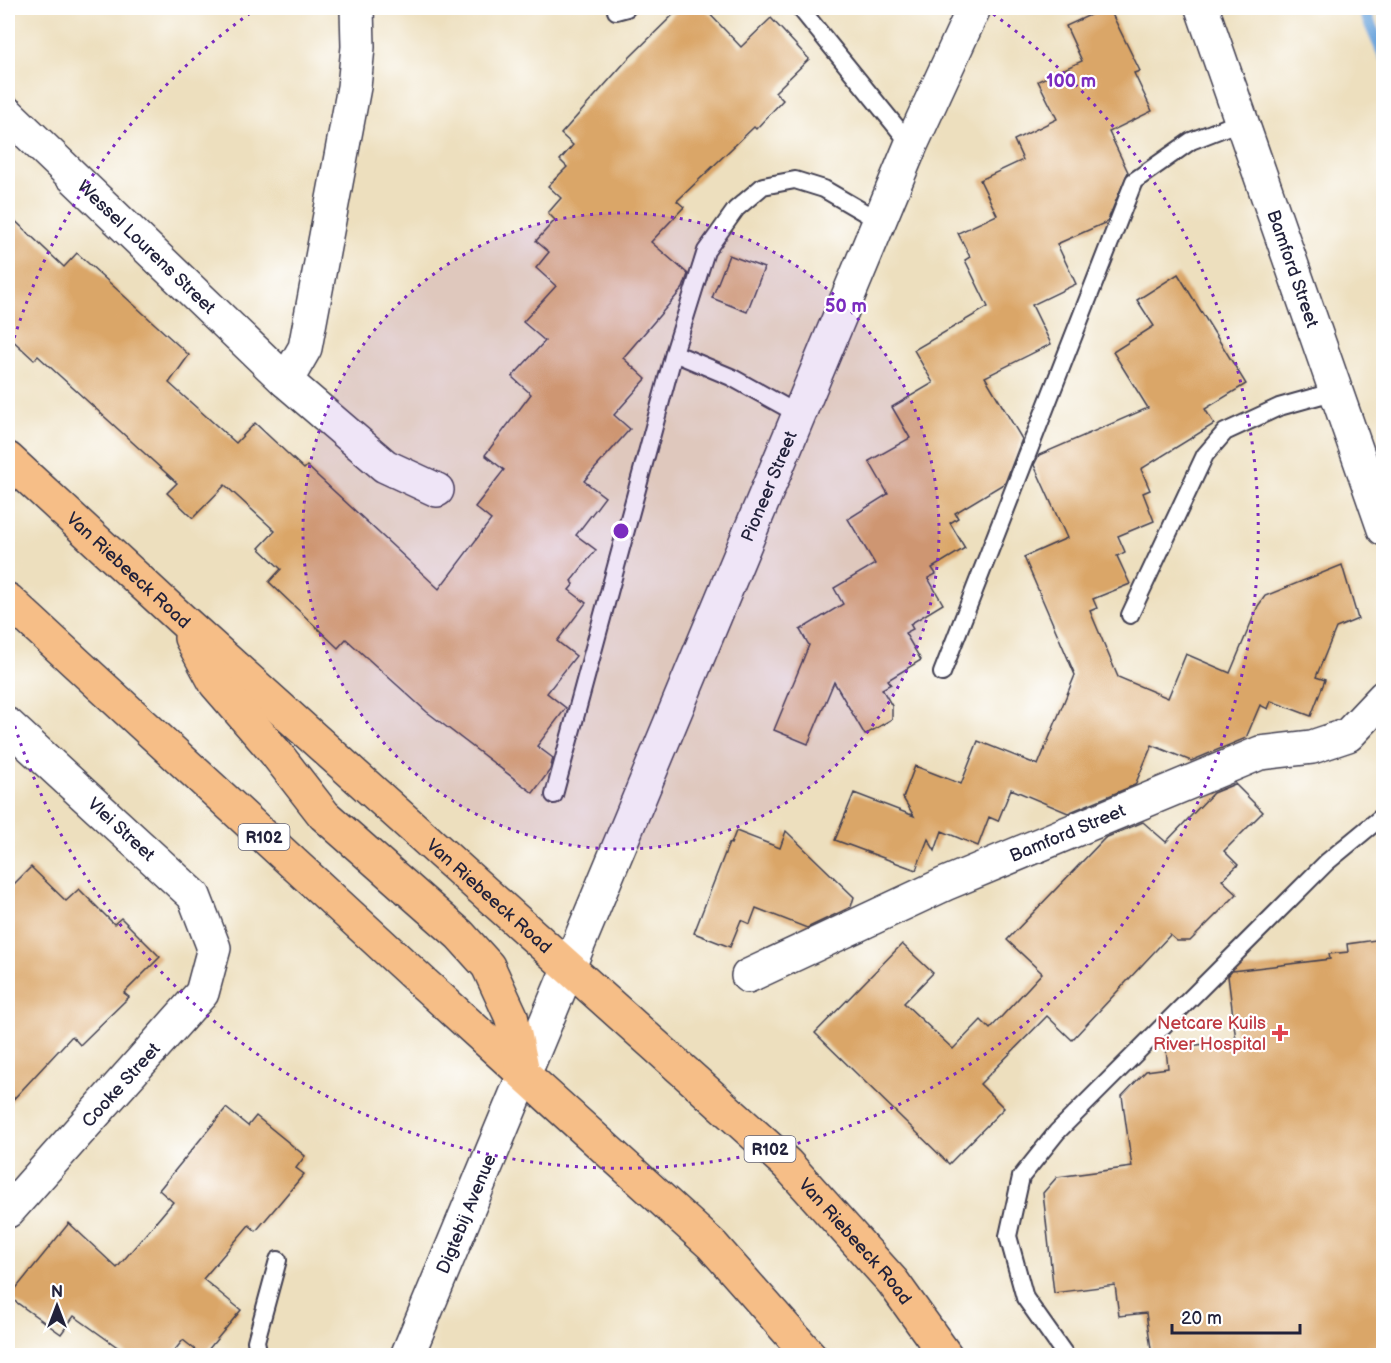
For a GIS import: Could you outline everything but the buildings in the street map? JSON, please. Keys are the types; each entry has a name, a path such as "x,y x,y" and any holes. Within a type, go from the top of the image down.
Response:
{"main road":[{"name":"Van Riebeeck Road","path":"8,459 180,618 787,1164 893,1282 946,1356"},
{"name":"R102","path":"8,600 421,981 712,1245 810,1356"},
{"path":"180,618 216,684 275,752 324,815 460,935 488,966 511,1016 523,1072"}],"street":[{"path":"286,381 305,348 354,87 358,47 357,8"},
{"name":"Pioneer Street","path":"523,1072 911,145 974,8"},
{"name":"Bamford Street","path":"1202,8 1383,529"},
{"name":"Wessel Lourens Street","path":"8,114 286,381 385,466 437,490"},
{"name":"Bamford Street","path":"748,976 945,884 1260,753 1312,747 1348,735 1383,697"},
{"name":"Vlei Street","path":"8,725 194,896 214,948"},
{"name":"Cooke Street","path":"8,1211 202,993 214,948"},
{"name":"Digtebij Avenue","path":"407,1356 505,1123 523,1072"}],"lane":[{"path":"800,8 911,145"},
{"path":"942,672 1134,181 1191,141 1242,121"},
{"path":"554,795 674,353 706,251 736,209 763,186 795,180 824,189 879,221"},
{"path":"674,353 731,377 798,414"},
{"path":"1130,615 1204,455 1225,432 1279,407 1336,391"},
{"path":"1066,1356 1025,1298 1008,1236 1021,1177 1057,1132 1327,862 1383,815"},
{"path":"259,1356 256,1341 278,1260"}],"waterway":[{"path":"1363,8 1384,56"}],"place":[{"name":"Netcare Kuils River Hospital","path":"1280,1033"}]}
